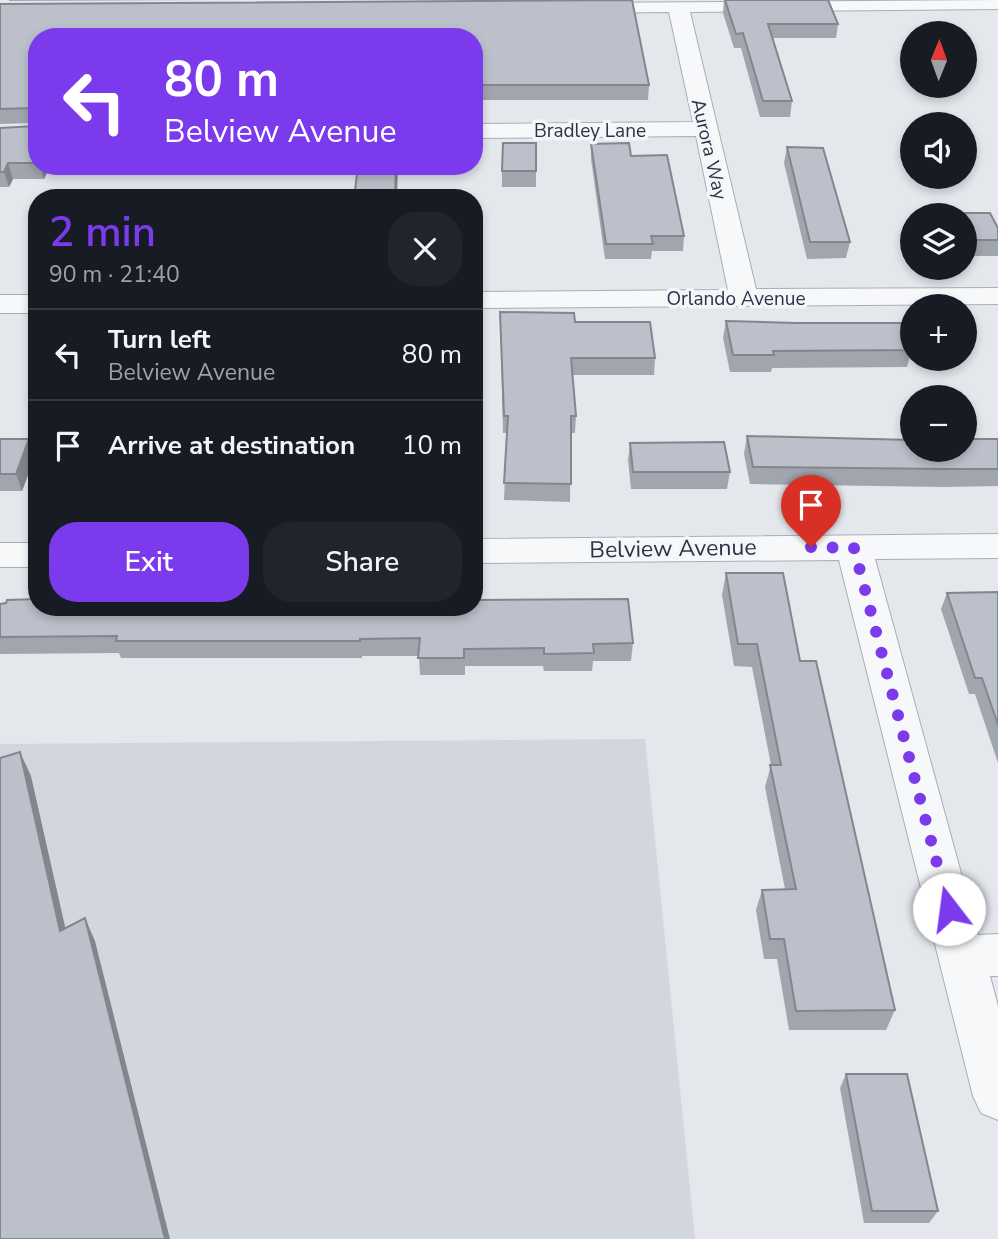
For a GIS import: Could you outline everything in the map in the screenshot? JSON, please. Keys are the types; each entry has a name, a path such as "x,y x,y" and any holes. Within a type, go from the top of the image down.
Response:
{"street":[{"path":"567,7 677,3 998,3"},
{"name":"Aurora Way","path":"677,3 744,298"},
{"name":"Bradley Lane","path":"483,131 706,129"},
{"name":"Orlando Avenue","path":"483,300 998,296"},
{"path":"0,304 28,304"},
{"name":"Belview Avenue","path":"483,551 998,546"},
{"path":"854,548 980,956 998,1096"},
{"path":"0,555 28,555"}],"shaded area":[{"path":"645,739 695,1239 0,1239 0,744"}],"building":[{"path":"632,0 649,85 483,85 483,28 28,28 28,108 0,109 0,4"},
{"path":"725,0 828,0 838,24 768,24 792,101 763,101 743,33 736,34"},
{"path":"28,126 28,163 8,163 4,172 0,172 0,128"},
{"path":"503,143 536,143 536,171 502,171"},
{"path":"629,143 631,156 667,155 684,236 651,236 653,244 606,244 591,144"},
{"path":"787,147 823,148 850,242 810,242"},
{"path":"357,175 396,175 395,189 355,189"},
{"path":"977,213 990,213 998,228 998,240 977,240"},
{"path":"500,312 574,313 575,322 650,322 655,358 571,358 576,416 571,416 571,484 504,483 508,416 504,416"},
{"path":"726,321 900,323 900,350 773,351 774,355 733,355"},
{"path":"747,436 900,440 900,462 977,462 977,439 998,439 998,469 753,467"},
{"path":"0,439 28,439 16,474 0,474"},
{"path":"724,442 730,472 633,472 630,443"},
{"path":"726,573 783,573 800,661 816,661 895,1010 796,1011 784,939 770,939 762,890 796,889 770,765 781,765 757,644 738,644"},
{"path":"998,592 998,725 982,678 975,678 947,593"},
{"path":"28,599 28,616 483,616 483,600 628,599 633,643 593,644 594,653 544,654 544,648 464,649 464,658 418,658 420,638 360,641 116,641 117,636 0,637 0,604 6,603 7,600"},
{"path":"20,752 60,931 85,918 165,1239 0,1239 0,758"},
{"path":"846,1074 907,1074 938,1211 872,1211"}],"route":[{"path":"811,547 854,548 949,909"}]}
